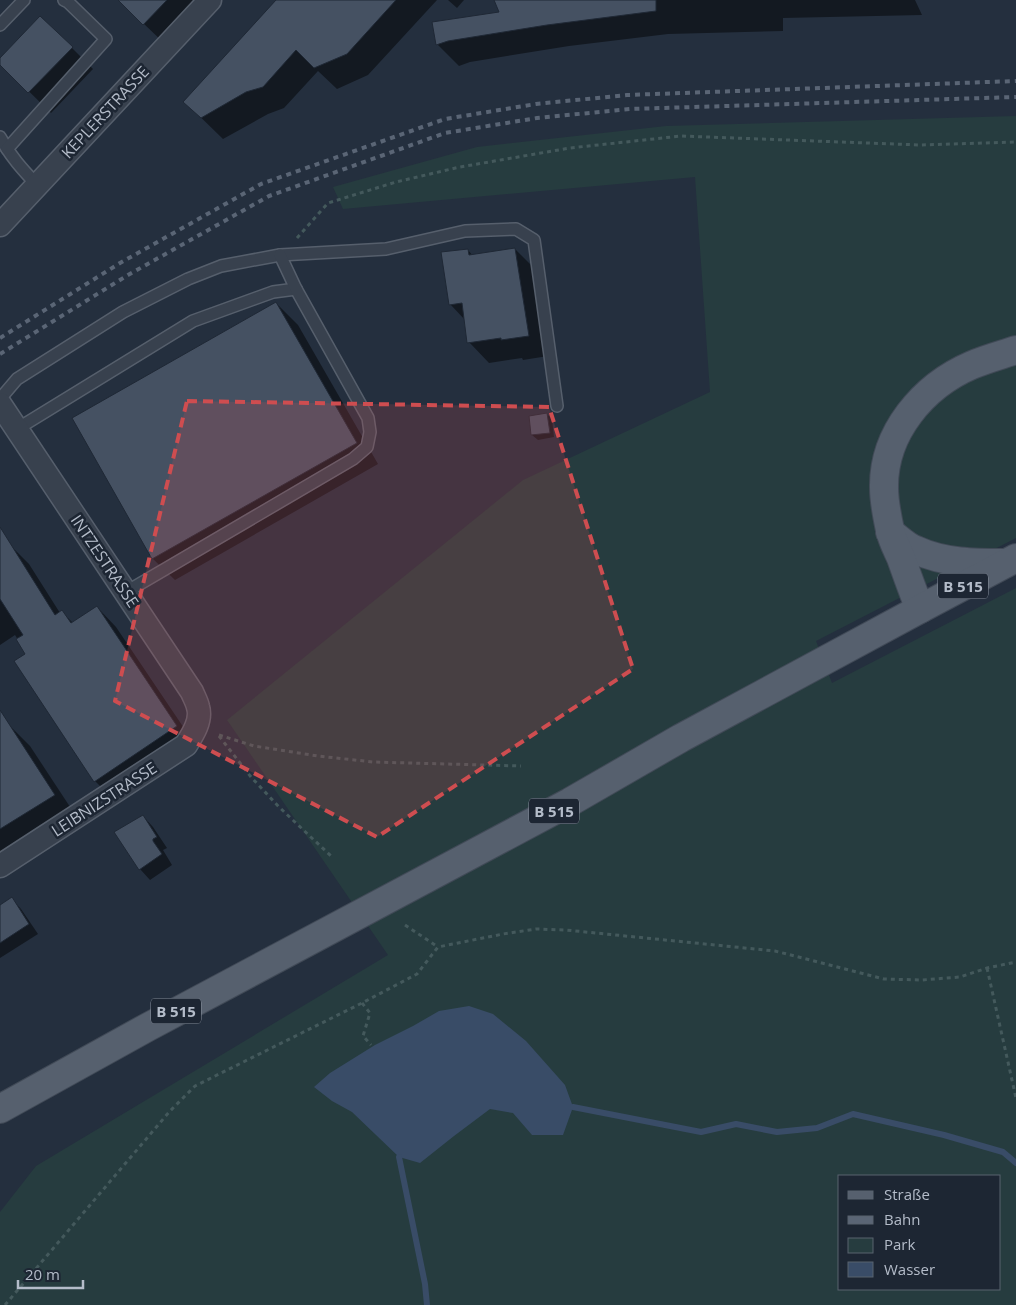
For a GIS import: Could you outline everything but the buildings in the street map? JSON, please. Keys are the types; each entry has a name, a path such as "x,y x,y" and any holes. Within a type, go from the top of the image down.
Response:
{"main road":[{"path":"920,608 890,532 886,510 885,468 892,442 906,418 922,399 944,381 971,365 1016,350"},
{"path":"890,532 914,550 940,559 980,563 1011,561"},
{"name":"B 515","path":"0,1109 148,1026 561,807 681,738 920,608 1011,561"}],"street":[{"name":"KEPLERSTRASSE","path":"0,225 210,0"},
{"name":"INTZESTRASSE","path":"0,404 192,692 198,716"},
{"name":"LEIBNIZSTRASSE","path":"0,866 186,745 193,735 198,716"}],"lane":[{"path":"0,25 24,0"},
{"path":"7,149 106,39 64,0"},
{"path":"0,137 19,165 37,185"},
{"path":"0,399 17,379 123,312 188,279 221,266 280,255 386,249 465,231 516,229 534,240 557,406"},
{"path":"126,592 353,458 367,447 370,432 368,418 296,289 280,255"},
{"path":"17,429 193,321 273,292 296,289"}],"path":[{"path":"280,255 328,204 396,182 460,167 570,148 682,136 921,145 1016,142"},
{"path":"198,716 219,736 251,777 279,807 332,856"},
{"path":"219,736 254,746 373,762 521,766"},
{"path":"404,925 438,947"},
{"path":"5,1305 170,1111 195,1086 417,974 438,947 536,929 566,930 776,951 884,979 922,980 960,977 987,968 1016,962"},
{"path":"987,968 1016,1098"},
{"path":"362,1002 370,1013 362,1036 371,1044"}],"highlighted area":[{"path":"187,401 549,407 633,669 377,837 115,701"}],"green space":[{"path":"1016,116 1016,538 816,641 832,683 1016,588 1016,1305 0,1305 0,1212 36,1166 388,955 227,720 523,480 710,392 695,177 343,209 333,187 477,147 666,126"}],"water":[{"path":"469,1006 493,1014 526,1041 565,1085 573,1107 563,1135 532,1135 513,1113 490,1109 420,1163 399,1157 352,1112 332,1101 314,1087 330,1073 375,1045 439,1011"}],"waterway":[{"path":"573,1107 701,1132 736,1124 777,1132 817,1128 853,1114 944,1135 1003,1152 1016,1163"},
{"path":"399,1157 425,1284 427,1305"}],"railway":[{"path":"0,338 120,263 261,184 445,119 536,104 627,95 1016,81"},
{"path":"0,354 128,275 269,196 445,133 537,118 630,109 1016,97"}]}
